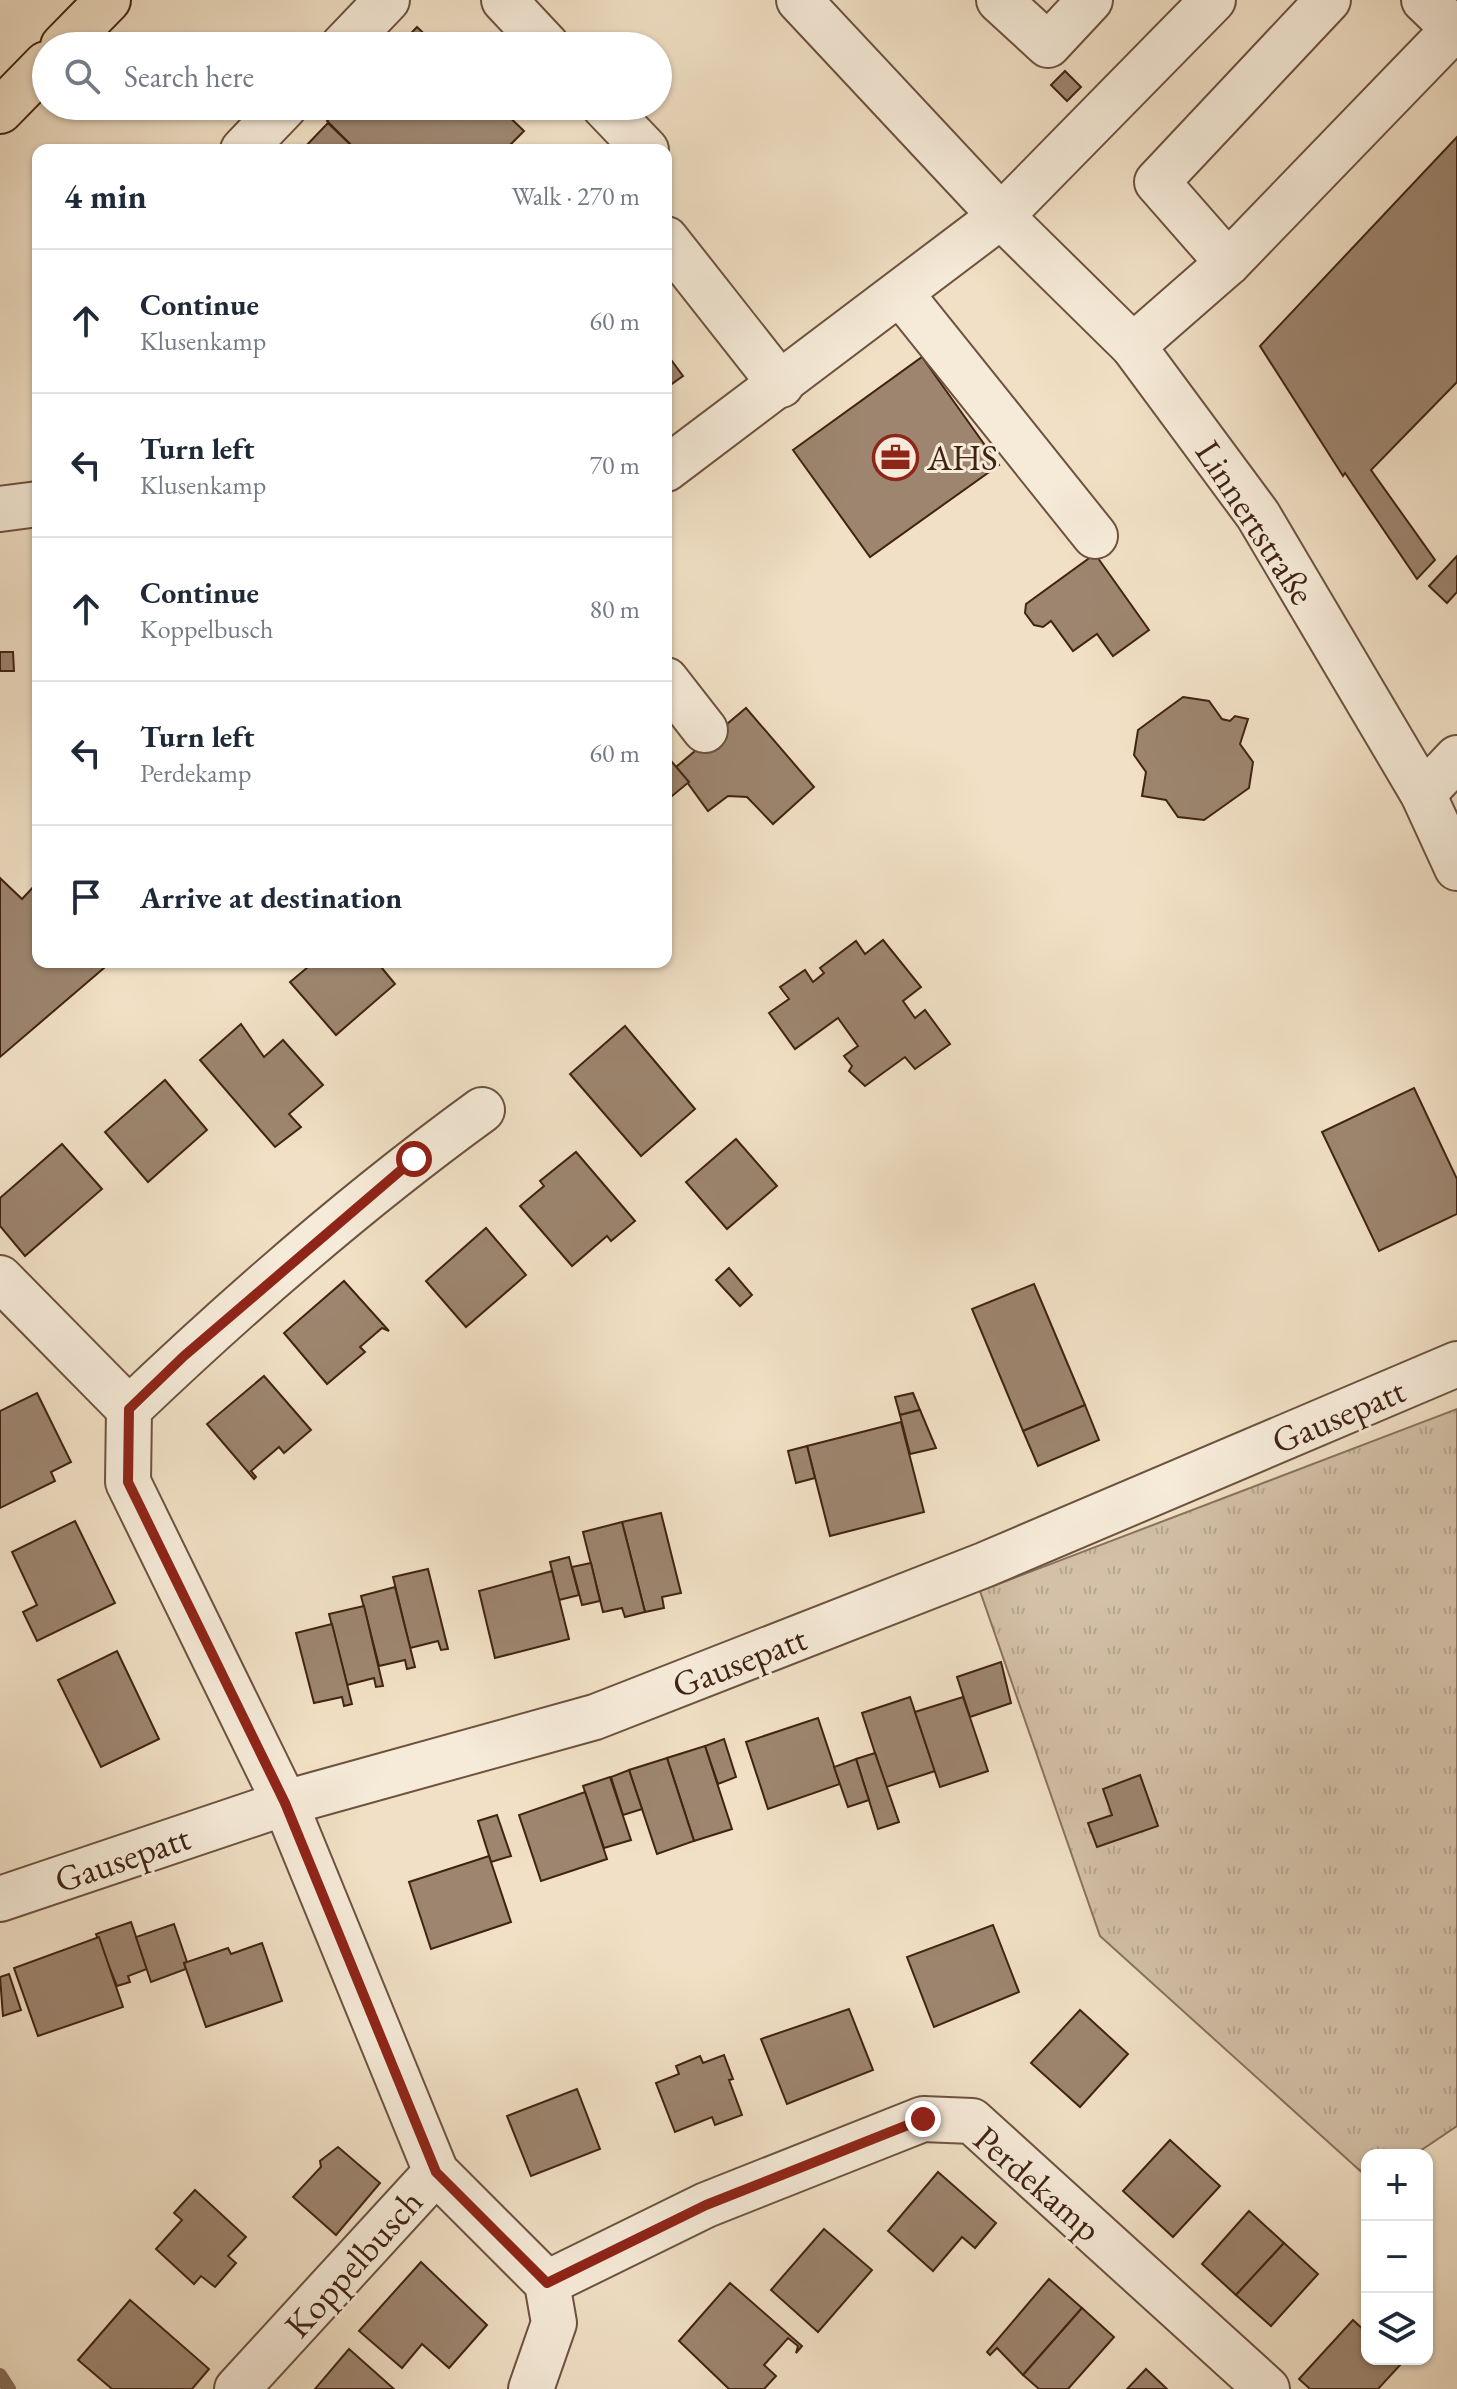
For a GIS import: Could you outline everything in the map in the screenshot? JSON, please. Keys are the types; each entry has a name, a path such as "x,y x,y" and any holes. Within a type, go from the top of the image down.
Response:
{"main road":[{"path":"77,32 108,0"},
{"path":"0,111 32,78"}],"street":[{"path":"356,32 387,0"},
{"path":"504,0 534,32"},
{"name":"Linnertstraße","path":"799,0 1001,216 1133,346 1258,515 1423,794 1457,868"},
{"path":"999,0 1048,45 1090,0"},
{"path":"672,465 1001,216 1213,0"},
{"path":"1228,263 1157,182 1328,0"},
{"path":"1133,346 1228,263 1445,18"},
{"path":"249,144 272,120"},
{"path":"617,120 640,144"},
{"path":"672,247 781,385"},
{"path":"901,294 1095,536"},
{"path":"0,509 32,505"},
{"path":"672,688 705,730"},
{"path":"1423,794 1457,758"},
{"path":"0,1278 129,1409 184,1356 414,1159 482,1110"},
{"name":"Gausepatt","path":"0,1899 285,1803 595,1717 984,1565 1457,1364"},
{"name":"Koppelbusch","path":"129,1409 128,1482 285,1803 436,2172 547,2283"},
{"name":"Perdekamp","path":"547,2283 706,2205 923,2119 972,2121 1267,2389"},
{"name":"Koppelbusch","path":"237,2389 436,2172"},
{"path":"531,2389 554,2323 547,2283"}],"green space":[{"path":"1457,1409 1457,2126 1423,2149 1361,2149 1361,2172 1100,1936 980,1591"}],"building":[{"path":"1065,71 1081,87 1067,101 1051,85"},
{"path":"513,120 524,131 511,144 350,144 327,121"},
{"path":"328,123 350,144 308,144"},
{"path":"1457,137 1457,382 1371,470 1435,560 1417,579 1345,473 1343,476 1260,346"},
{"name":"AHS","path":"922,357 999,465 870,557 793,450"},
{"path":"672,361 683,376 672,384"},
{"path":"1095,554 1149,630 1113,656 1097,634 1073,651 1051,621 1043,627 1034,625 1025,613 1026,604"},
{"path":"1457,556 1457,592 1447,603 1429,586"},
{"path":"0,652 13,652 14,671 0,671"},
{"path":"1183,697 1209,701 1222,719 1230,721 1235,716 1248,719 1240,744 1253,762 1249,788 1204,820 1178,817 1166,800 1142,796 1146,772 1134,755 1138,730"},
{"path":"746,708 814,787 773,824 747,797 728,796 708,811 676,767"},
{"path":"672,762 689,782 672,796"},
{"path":"0,878 22,899 32,888 32,968 104,968 0,1057"},
{"path":"883,940 921,987 903,1001 915,1018 925,1010 950,1044 915,1069 905,1057 865,1086 849,1071 852,1066 844,1056 858,1046 838,1018 795,1049 769,1013 789,999 780,987 805,970 813,982 824,973 820,968 856,941 865,954"},
{"path":"307,968 382,968 395,984 336,1035 290,982"},
{"path":"241,1024 264,1057 283,1040 323,1085 289,1114 301,1127 275,1147 200,1060"},
{"path":"625,1026 695,1109 641,1156 570,1074"},
{"path":"165,1080 207,1130 148,1182 105,1132"},
{"path":"1414,1088 1457,1179 1457,1214 1379,1251 1322,1132"},
{"path":"736,1139 777,1186 727,1229 686,1182"},
{"path":"62,1144 102,1189 25,1256 0,1226 0,1198"},
{"path":"576,1152 635,1221 611,1241 607,1236 572,1266 520,1206 544,1186 540,1181"},
{"path":"486,1228 526,1275 466,1327 426,1281"},
{"path":"729,1268 752,1295 740,1306 716,1280"},
{"path":"344,1281 389,1331 382,1328 360,1347 365,1352 327,1384 284,1333"},
{"path":"1034,1284 1085,1405 1023,1431 972,1309"},
{"path":"264,1376 311,1430 284,1453 279,1447 251,1471 256,1477 254,1479 207,1424"},
{"path":"37,1393 71,1462 51,1472 55,1481 0,1508 0,1411"},
{"path":"913,1393 920,1410 900,1415 895,1397"},
{"path":"1085,1405 1099,1440 1038,1466 1023,1431"},
{"path":"920,1410 936,1448 910,1454 900,1415"},
{"path":"901,1422 924,1512 830,1536 807,1446"},
{"path":"807,1446 815,1478 796,1483 788,1451"},
{"path":"661,1513 681,1593 662,1597 664,1608 645,1612 622,1522"},
{"path":"75,1521 115,1603 37,1641 23,1612 37,1605 12,1552"},
{"path":"622,1522 645,1612 625,1617 622,1608 603,1612 583,1532"},
{"path":"569,1557 579,1595 559,1600 550,1562"},
{"path":"591,1563 600,1601 582,1605 572,1567"},
{"path":"428,1569 448,1649 441,1650 438,1641 410,1648 393,1577"},
{"path":"552,1571 569,1639 495,1658 479,1591"},
{"path":"395,1587 415,1667 407,1669 405,1660 379,1666 361,1596"},
{"path":"364,1606 383,1686 376,1687 374,1678 347,1685 329,1614"},
{"path":"332,1624 352,1704 344,1706 342,1697 314,1703 296,1633"},
{"path":"117,1651 159,1739 101,1767 58,1680"},
{"path":"1001,1662 1011,1703 970,1717 957,1677"},
{"path":"910,1697 935,1771 886,1787 862,1713"},
{"path":"963,1697 988,1771 940,1787 915,1712"},
{"path":"818,1718 840,1784 768,1809 746,1742"},
{"path":"724,1739 736,1777 718,1784 705,1746"},
{"path":"705,1746 732,1829 694,1841 667,1758"},
{"path":"875,1753 899,1822 878,1829 856,1759"},
{"path":"667,1758 694,1841 657,1854 629,1770"},
{"path":"856,1759 869,1800 848,1807 834,1767"},
{"path":"629,1770 642,1809 623,1815 611,1777"},
{"path":"1140,1775 1158,1826 1097,1847 1088,1823 1112,1815 1103,1789"},
{"path":"610,1777 631,1840 604,1848 583,1786"},
{"path":"585,1792 607,1859 541,1881 519,1815"},
{"path":"497,1815 511,1856 491,1862 478,1821"},
{"path":"489,1856 511,1922 431,1949 409,1882"},
{"path":"131,1922 147,1969 128,1976 130,1982 117,1986 96,1934"},
{"path":"174,1924 187,1962 184,1963 186,1969 151,1982 136,1937"},
{"path":"993,1925 1019,1992 934,2027 907,1957"},
{"path":"99,1937 123,2007 38,2036 14,1968"},
{"path":"262,1943 282,2001 206,2027 184,1963 228,1948 231,1954"},
{"path":"9,1974 21,2010 3,2016 0,1977"},
{"path":"849,2009 873,2070 787,2104 761,2039"},
{"path":"1080,2010 1128,2054 1080,2107 1031,2063"},
{"path":"724,2055 742,2115 715,2125 712,2117 675,2132 656,2083 679,2074 676,2066 700,2056 703,2063"},
{"path":"577,2089 600,2149 531,2176 507,2116"},
{"path":"1170,2140 1220,2186 1173,2237 1123,2191"},
{"path":"338,2147 380,2183 336,2235 293,2197 321,2167 320,2161"},
{"path":"938,2172 996,2223 975,2248 962,2237 933,2271 888,2231"},
{"path":"195,2190 246,2237 228,2256 236,2263 215,2287 201,2276 194,2284 156,2249 182,2220 174,2213"},
{"path":"1249,2211 1284,2243 1236,2295 1202,2264"},
{"path":"824,2229 872,2270 818,2332 771,2290"},
{"path":"1284,2243 1318,2274 1271,2326 1236,2295"},
{"path":"421,2262 487,2325 449,2368 422,2344 402,2368 359,2331"},
{"path":"1049,2279 1082,2308 1023,2375 997,2348 990,2355 987,2352"},
{"path":"730,2283 802,2346 796,2353 798,2346 788,2338 764,2365 776,2376 764,2389 729,2389 679,2341"},
{"path":"130,2300 209,2369 192,2389 112,2389 78,2360"},
{"path":"1082,2308 1114,2337 1068,2389 1039,2389 1023,2375"},
{"path":"1353,2320 1361,2327 1361,2365 1400,2365 1378,2389 1310,2389 1299,2379"},
{"path":"349,2349 394,2389 315,2389"},
{"path":"1146,2369 1167,2389 1127,2389"}],"waterway":[{"path":"0,2375 9,2389"}],"place":[{"name":"AHS","path":"896,457"}],"route":[{"path":"414,1159 184,1356 129,1409 128,1482 285,1803 436,2172 547,2283 706,2205 923,2119"}]}
